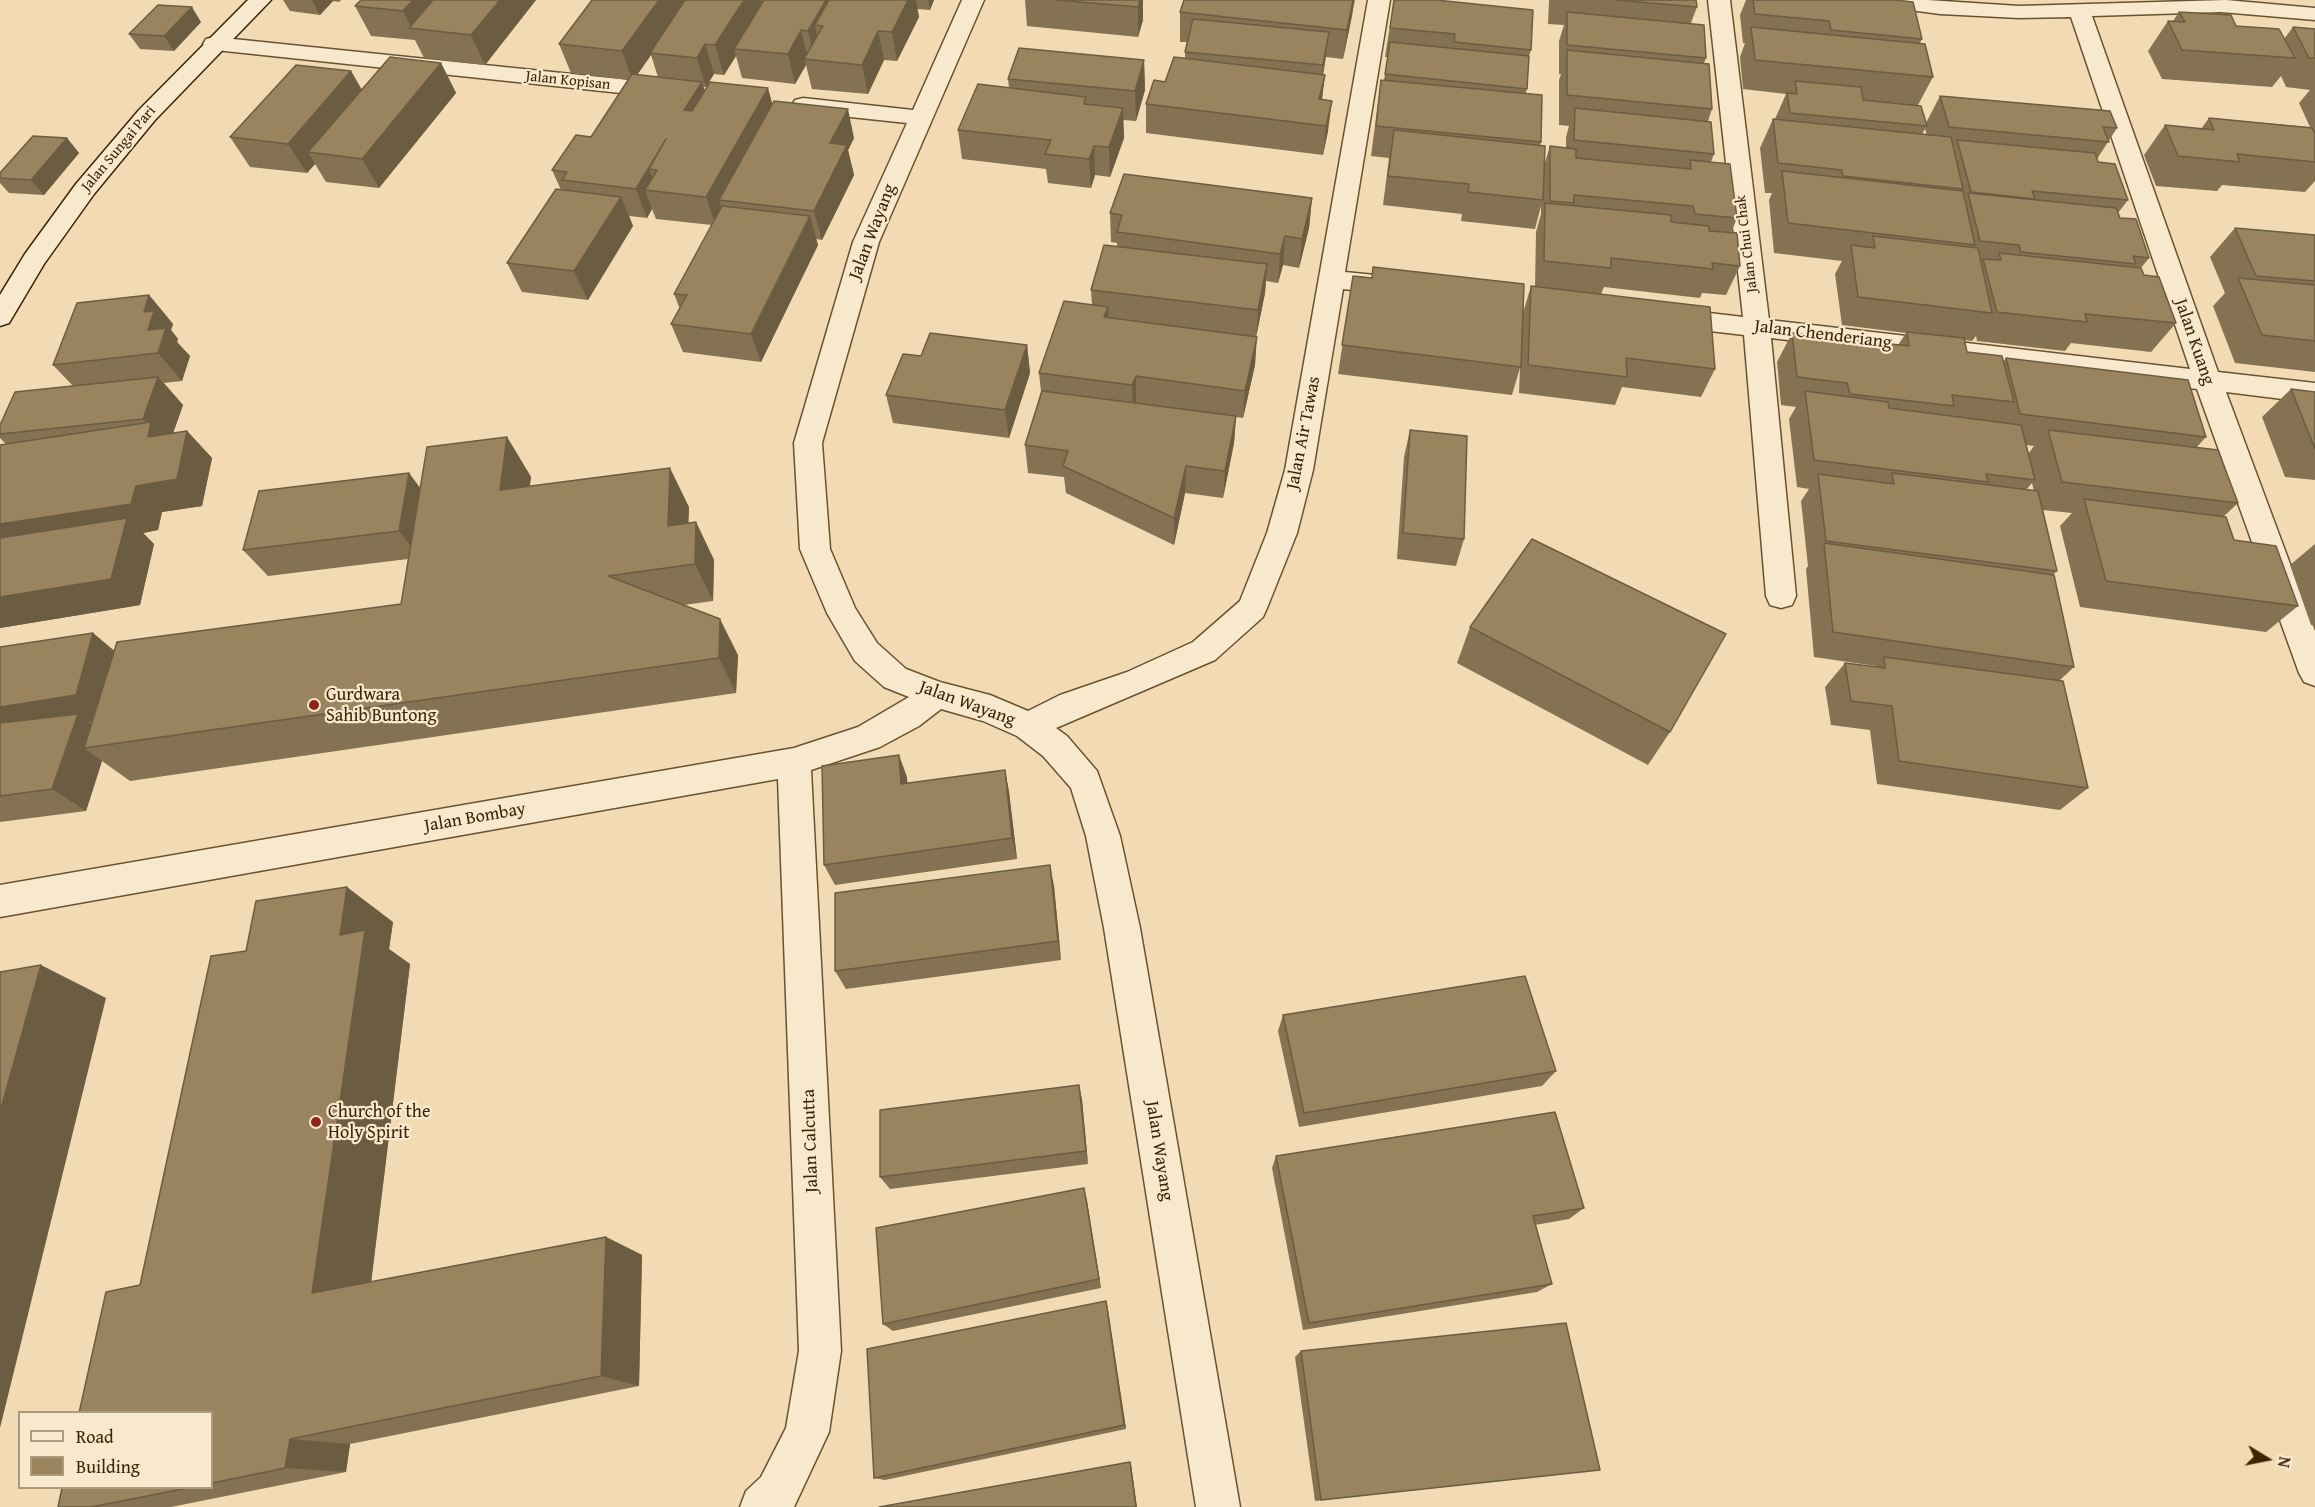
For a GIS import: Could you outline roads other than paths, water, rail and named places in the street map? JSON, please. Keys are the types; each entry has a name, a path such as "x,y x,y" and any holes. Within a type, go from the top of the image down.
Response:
{"street":[{"name":"Jalan Sungai Pari","path":"0,317 34,260 85,189 147,115 214,44 260,0"},
{"name":"Jalan Wayang","path":"973,0 866,242 826,374 808,444 815,549 842,613 866,652 895,678 936,694 990,709 1029,726 1055,746 1085,781 1103,836 1126,952 1218,1507"},
{"name":"Jalan Air Tawas","path":"1029,726 1071,705 1138,681 1204,651 1252,608 1282,533 1299,470 1379,0"},
{"name":"Jalan Chui Chak","path":"1719,0 1757,327 1781,596"},
{"path":"1880,0 1940,8 2019,12 2221,6 2315,14"},
{"name":"Jalan Kuang","path":"2079,9 2208,381 2315,673"},
{"name":"Jalan Kopisan","path":"214,44 685,93"},
{"path":"780,103 921,118"},
{"path":"1332,279 1414,288"},
{"name":"Jalan Chenderiang","path":"1639,314 2315,393"},
{"name":"Jalan Bombay","path":"0,901 794,762 868,738 908,716 936,694"},
{"name":"Jalan Calcutta","path":"762,1507 777,1492 807,1432 820,1351 794,762"}],"place":[{"name":"Gurdwara Sahib Buntong","path":"314,705"},
{"name":"Church of the Holy Spirit","path":"316,1122"}]}
